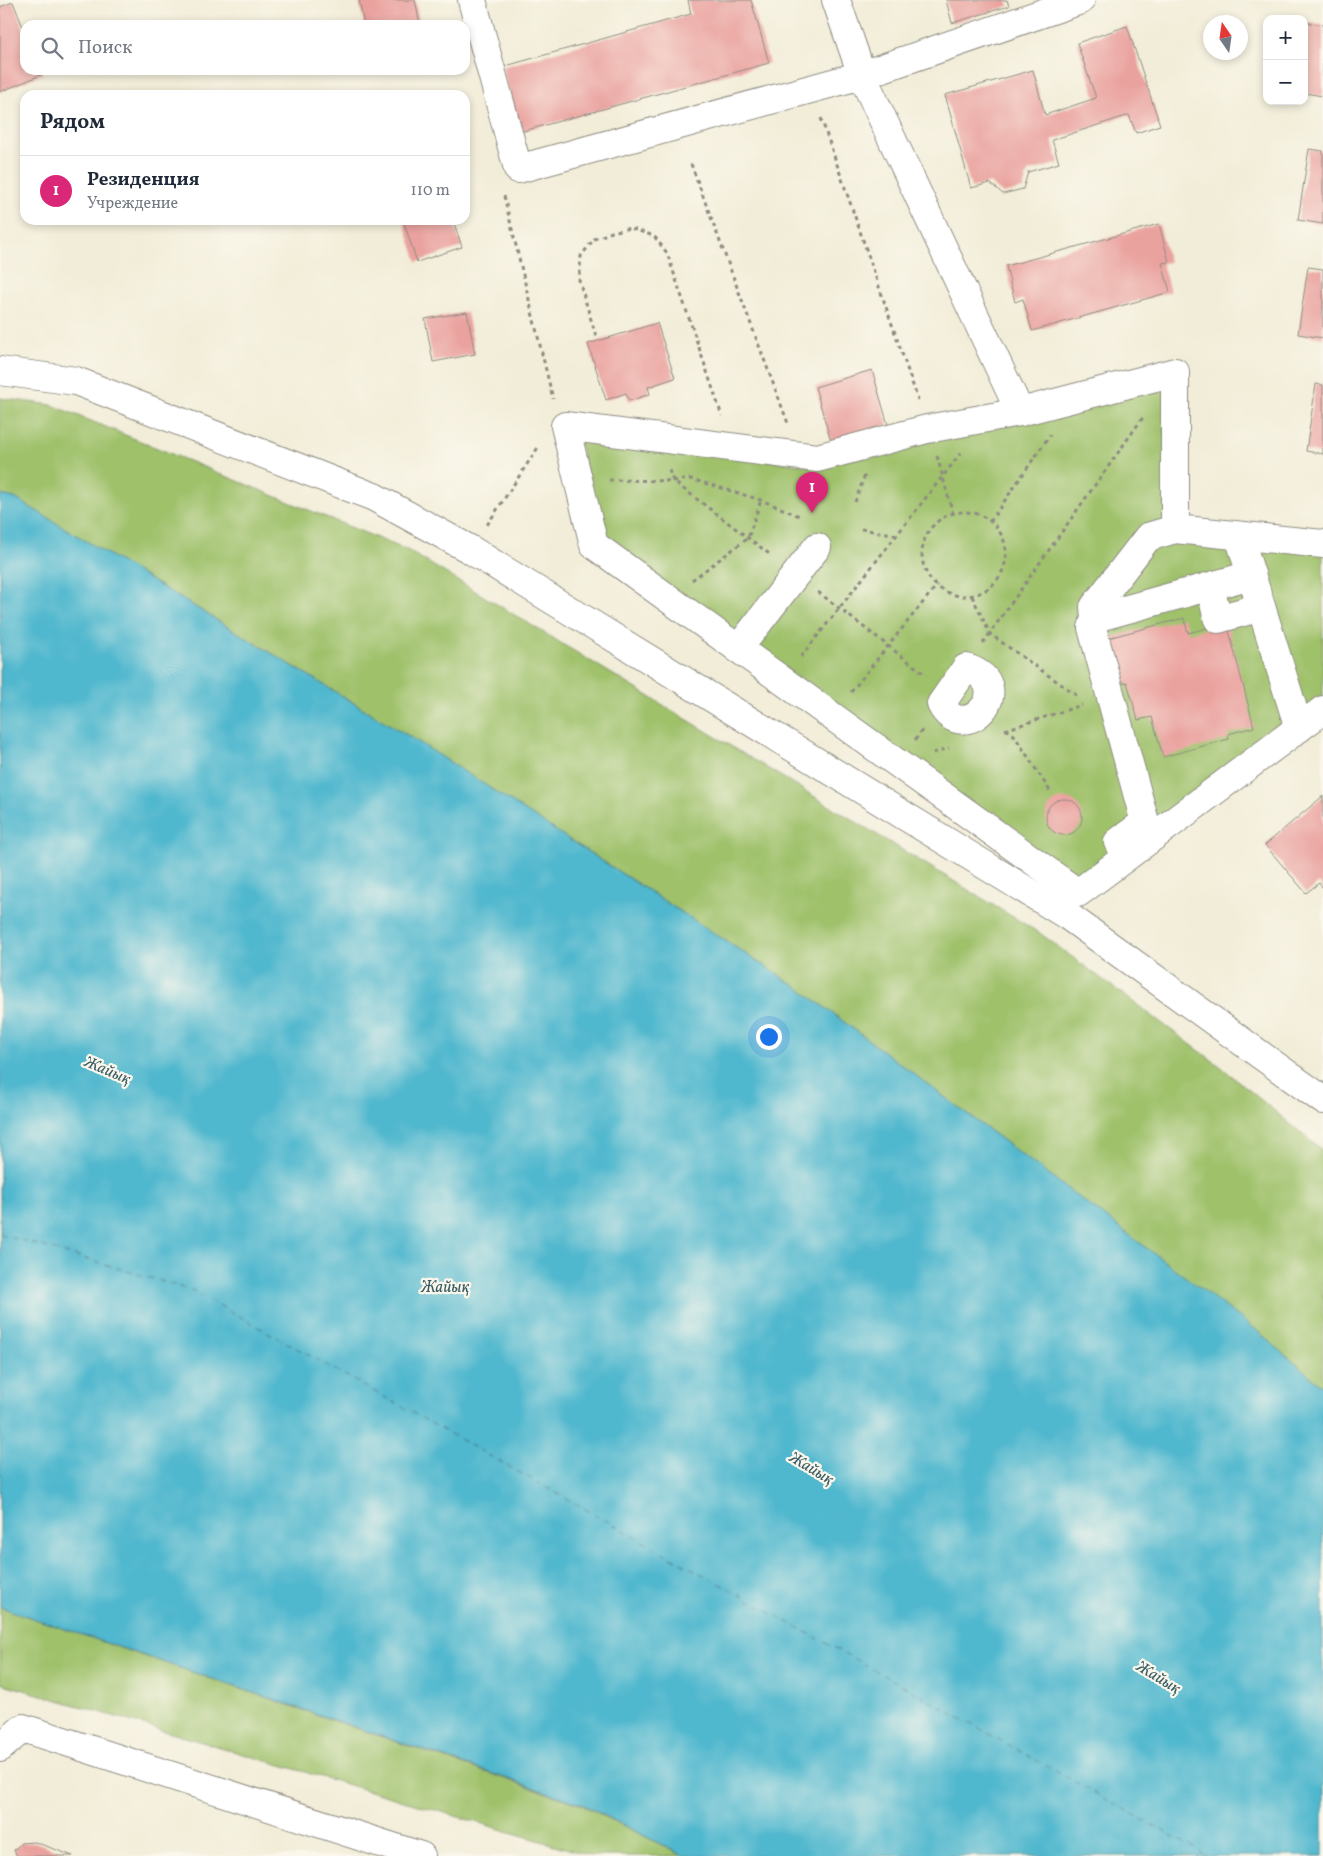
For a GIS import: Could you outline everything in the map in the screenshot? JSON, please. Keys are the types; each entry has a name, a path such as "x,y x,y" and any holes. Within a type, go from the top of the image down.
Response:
{"street":[{"path":"472,0 518,169 862,75 1081,0"},
{"path":"836,0 862,75 1020,412"},
{"path":"0,371 76,381 374,498 471,550 1068,916 1323,1100"},
{"path":"1175,529 1175,372 1020,412 928,429 818,458 565,426 594,546 1078,893 1323,710"},
{"path":"1116,865 1106,851 1145,822 1092,628 1095,618 1094,607 1148,537 1175,529 1323,544"},
{"path":"1239,536 1299,728"},
{"path":"738,649 817,547"},
{"path":"1095,618 1251,575"},
{"path":"1218,619 1251,575"},
{"path":"1210,587 1218,619"},
{"path":"1218,619 1261,607"},
{"path":"966,668 983,678 989,690 988,700 984,710 980,713 968,719 958,719 944,710 941,704 966,668"},
{"path":"0,1748 23,1728 421,1856"}],"path":[{"path":"813,88 944,476 954,514"},
{"path":"692,164 800,455"},
{"path":"502,188 555,408"},
{"path":"596,336 579,280 580,256 594,239 612,232 630,228 654,236 667,253 724,424"},
{"path":"990,522 1076,398"},
{"path":"966,668 1147,412"},
{"path":"782,681 898,535 988,417"},
{"path":"471,550 541,443"},
{"path":"578,479 673,481 691,479 761,500 802,517"},
{"path":"667,598 748,538 761,500"},
{"path":"970,513 983,517 998,528 1006,548 1005,565 998,580 987,590 972,596 956,596 943,591 931,580 923,564 923,548 930,530 940,521 954,514 970,513"},
{"path":"861,529 898,535"},
{"path":"832,716 937,585"},
{"path":"972,596 990,634 1088,703"},
{"path":"980,713 1014,735 1050,791"}],"green space":[{"path":"1165,384 1166,537 1323,553 1323,698 1078,882 603,540 578,437 818,467"},
{"path":"0,398 52,405 409,551 1041,934 1220,1066 1323,1151 1323,1387 1255,1329 800,989 425,746 15,498 0,495"},
{"path":"0,1607 582,1805 684,1856 592,1856 0,1683"}],"water":[{"name":"Жайық","path":"0,495 15,498 425,746 800,989 1255,1329 1323,1387 1323,1856 684,1856 582,1804 0,1607"}],"building":[{"path":"359,0 415,0 419,20 363,20"},
{"path":"688,0 751,0 769,63 520,132 502,67 691,14"},
{"path":"946,0 1007,0 1009,6 952,23"},
{"path":"13,2 20,20 20,75 41,75 0,92 0,7"},
{"path":"1308,23 1323,25 1323,96 1308,94"},
{"path":"1127,26 1160,125 1136,133 1129,115 1052,140 1059,163 1028,172 1023,189 1003,194 990,183 971,188 945,95 1033,70 1045,115 1096,98 1077,43"},
{"path":"1309,149 1323,151 1323,224 1298,220"},
{"path":"1159,224 1169,262 1162,263 1170,292 1032,331 1023,299 1015,302 1006,266"},
{"path":"405,225 455,225 462,247 417,262"},
{"path":"1308,267 1323,269 1323,338 1298,334"},
{"path":"467,312 475,354 433,362 425,319"},
{"path":"657,323 675,378 648,387 650,394 629,401 626,393 606,400 588,344"},
{"path":"872,370 888,425 831,441 815,387"},
{"path":"1316,384 1323,385 1323,454 1306,451"},
{"path":"1184,618 1188,633 1227,623 1254,727 1228,734 1229,739 1163,757 1152,717 1138,720 1127,682 1117,685 1104,639"},
{"path":"1323,796 1323,888 1319,883 1306,893 1265,845"},
{"path":"1064,799 1071,800 1077,804 1081,810 1081,824 1077,830 1071,834 1064,835 1057,834 1051,830 1047,824 1046,817 1047,810 1051,804 1057,800"},
{"path":"35,1842 73,1856 17,1856 14,1850 21,1843"}],"ferry route":[{"path":"0,1234 192,1290 1208,1856"}],"place":[{"name":"Резиденция","path":"812,513"}]}
